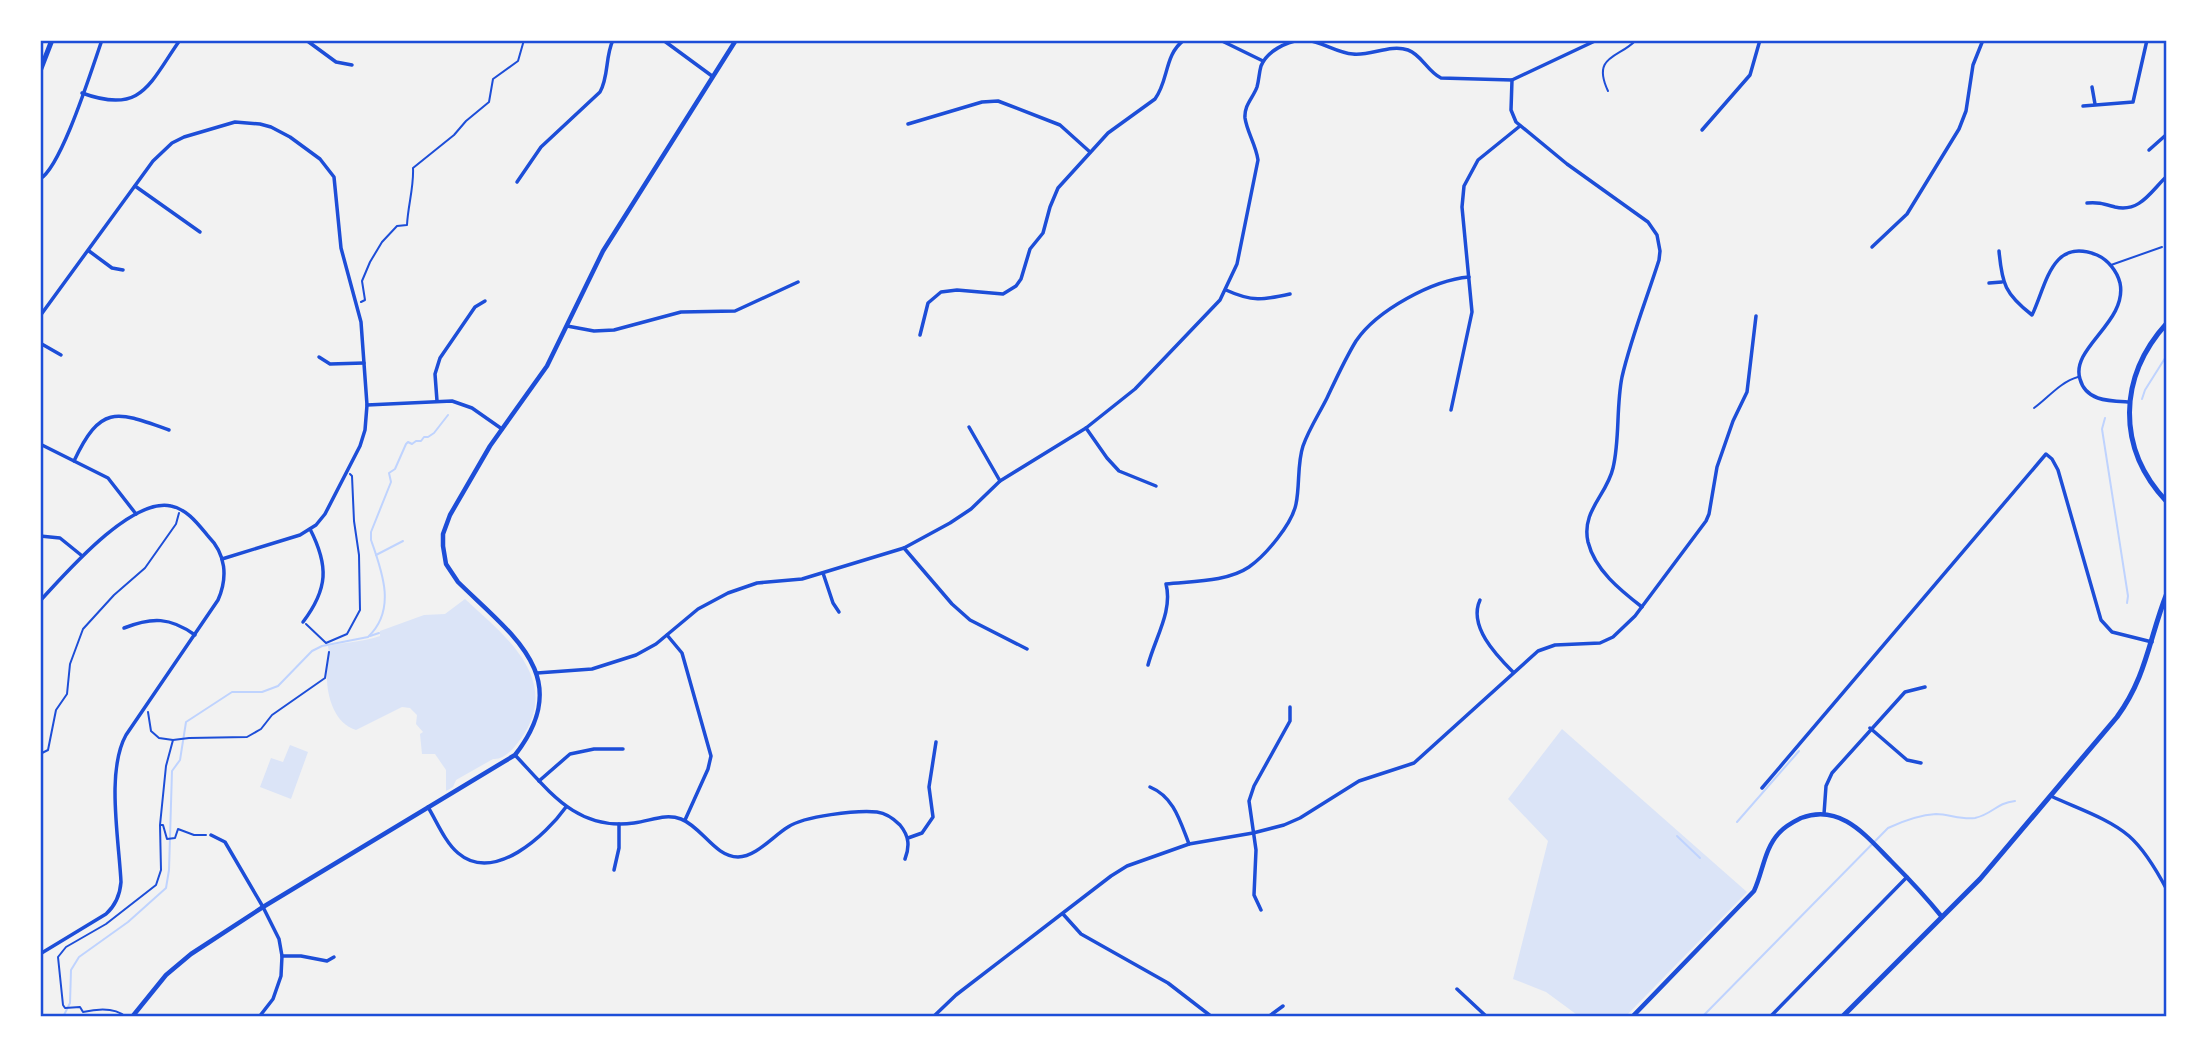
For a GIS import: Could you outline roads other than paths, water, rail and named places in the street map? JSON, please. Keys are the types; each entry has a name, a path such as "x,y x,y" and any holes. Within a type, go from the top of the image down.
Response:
{"main road":[{"path":"40,71 52,40"},
{"path":"2167,323 2150,343 2141,360 2132,388 2129,422 2138,457 2147,477 2167,502"},
{"path":"1842,1017 1980,879 2126,705 2143,671 2167,593"}],"street":[{"path":"40,178 47,175 58,154 102,40"},
{"path":"82,93 113,102 131,98 145,88 180,40"},
{"path":"306,40 336,62 352,65"},
{"path":"517,182 541,148 600,92 613,40"},
{"path":"663,40 712,76"},
{"path":"132,1017 166,975 191,954 263,906 515,755 531,733 539,713 537,673 528,654 514,636 450,571 444,556 443,534 446,524 502,429 547,366 603,251 736,40"},
{"path":"920,335 928,303 941,292 957,290 1003,294 1016,286 1021,279 1030,249 1043,233 1058,188 1115,127 1155,99 1160,93 1171,55 1184,40"},
{"path":"1220,40 1263,61"},
{"path":"537,673 599,667 636,655 656,644 698,609 728,593 757,583 794,580 823,573 904,548 956,519 1000,481 1086,428 1144,380 1213,310 1226,290 1237,264 1258,160 1245,113 1257,87 1263,61 1281,47 1304,40 1352,54 1393,48 1410,51 1424,61 1434,75 1441,78 1512,80 1597,40"},
{"path":"1702,130 1750,75 1760,40"},
{"path":"1872,247 1907,214 1959,130 1966,111 1973,65 1983,40"},
{"path":"2083,106 2133,102 2147,40"},
{"path":"1512,80 1511,110 1520,126 1567,164 1642,216 1654,229 1659,243 1659,260 1622,379 1613,470 1590,512 1587,533 1592,554 1602,569 1619,589 1642,607"},
{"path":"2092,87 2095,104"},
{"path":"908,124 982,102 998,101 1060,125 1090,152"},
{"path":"40,316 153,161 172,143 222,124 260,124 290,137 330,169 336,185 341,248 362,322 367,405 363,439 321,520 310,530 222,559"},
{"path":"1451,410 1472,312 1462,207 1464,186 1478,160 1520,126"},
{"path":"2149,150 2167,134"},
{"path":"2087,203 2102,202 2120,208 2133,207 2147,198 2167,176"},
{"path":"135,186 200,232"},
{"path":"89,251 112,268 123,270"},
{"path":"1999,251 2002,282 2032,315 2050,269 2060,258 2073,252 2087,252 2101,257 2111,265 2119,279 2120,301 2113,316 2084,356 2079,377 2087,391 2098,398 2130,402"},
{"path":"1148,664 1170,598 1166,584 1235,574 1255,562 1291,520 1296,503 1303,446 1362,334 1380,317 1423,289 1447,280 1469,277"},
{"path":"567,326 594,331 614,330 681,312 736,311 798,282"},
{"path":"1989,283 2002,282"},
{"path":"1226,290 1247,299 1257,300 1290,294"},
{"path":"437,401 435,374 440,358 475,307 485,301"},
{"path":"933,1017 956,995 1127,866 1189,844 1254,833 1291,822 1359,781 1414,762 1530,657 1546,647 1600,643 1612,638 1642,607 1709,514 1717,467 1733,421 1747,392 1756,316"},
{"path":"40,344 61,355"},
{"path":"319,357 330,364 364,363"},
{"path":"367,405 437,401 464,404 482,413 502,429"},
{"path":"74,461 88,433 107,419 131,417 169,430"},
{"path":"969,427 1000,481"},
{"path":"1086,428 1119,471 1156,486"},
{"path":"40,444 108,478 136,514"},
{"path":"1762,788 2046,454 2056,464 2101,620 2112,632 2152,642"},
{"path":"40,601 82,555 136,514 157,505 180,509 210,537 222,559 225,577 221,593 122,743 116,769 121,881 119,896 106,914 40,954"},
{"path":"303,622 316,603 324,573 322,554 310,530"},
{"path":"40,536 60,538 82,555"},
{"path":"904,548 952,604 970,620 1027,649"},
{"path":"823,573 833,603 839,612"},
{"path":"1480,600 1476,611 1484,636 1513,672"},
{"path":"124,628 136,623 161,620 180,624 195,635"},
{"path":"667,635 682,653 711,756 708,769 685,820"},
{"path":"1824,814 1826,786 1832,773 1905,692 1925,687"},
{"path":"1261,910 1254,895 1256,864 1248,801 1290,721 1290,707"},
{"path":"1870,728 1907,760 1921,763"},
{"path":"908,838 922,833 933,817 929,787 936,742"},
{"path":"539,780 570,754 594,749 623,749"},
{"path":"515,755 566,807 596,822 619,824 662,817 685,820 724,853 736,857 749,855 788,826 818,817 877,812 896,821 908,838 909,850 905,859"},
{"path":"1150,787 1162,792 1170,801 1189,844"},
{"path":"2051,796 2111,824 2128,836 2143,852 2167,890"},
{"path":"428,807 457,853 482,864 494,863 513,855 549,828 566,807"},
{"path":"1632,1017 1754,891 1770,846 1779,832 1808,816 1824,814 1850,823 1909,879 1942,917"},
{"path":"614,870 619,848 619,824"},
{"path":"211,835 225,842 279,939 281,976 273,999 259,1017"},
{"path":"1770,1017 1916,874"},
{"path":"1063,914 1081,934 1168,984 1212,1017"},
{"path":"282,956 327,961 334,957"},
{"path":"1457,989 1487,1017"},
{"path":"1268,1017 1283,1006"}],"lane":[{"path":"1608,91 1604,75 1609,59 1636,40"},
{"path":"2111,265 2162,247"},
{"path":"2034,408 2052,396 2062,384 2079,377"}],"waterway":[{"path":"2142,399 2167,355"},
{"path":"63,1017 70,1003 71,970 79,957 128,922 166,888 172,771 180,760 186,722 232,692 262,692 278,686 312,651 322,646 368,637 377,626 385,603 383,577 371,532 391,482 389,473 395,469 408,442 412,444 421,441 434,433 448,415"},
{"path":"2105,418 2102,429 2127,603"},
{"path":"376,555 403,541"},
{"path":"370,636 379,633"},
{"path":"1737,822 1799,751"},
{"path":"1702,1017 1888,828 1929,815 1975,818 2015,801"},
{"path":"1677,836 1700,858"}]}
